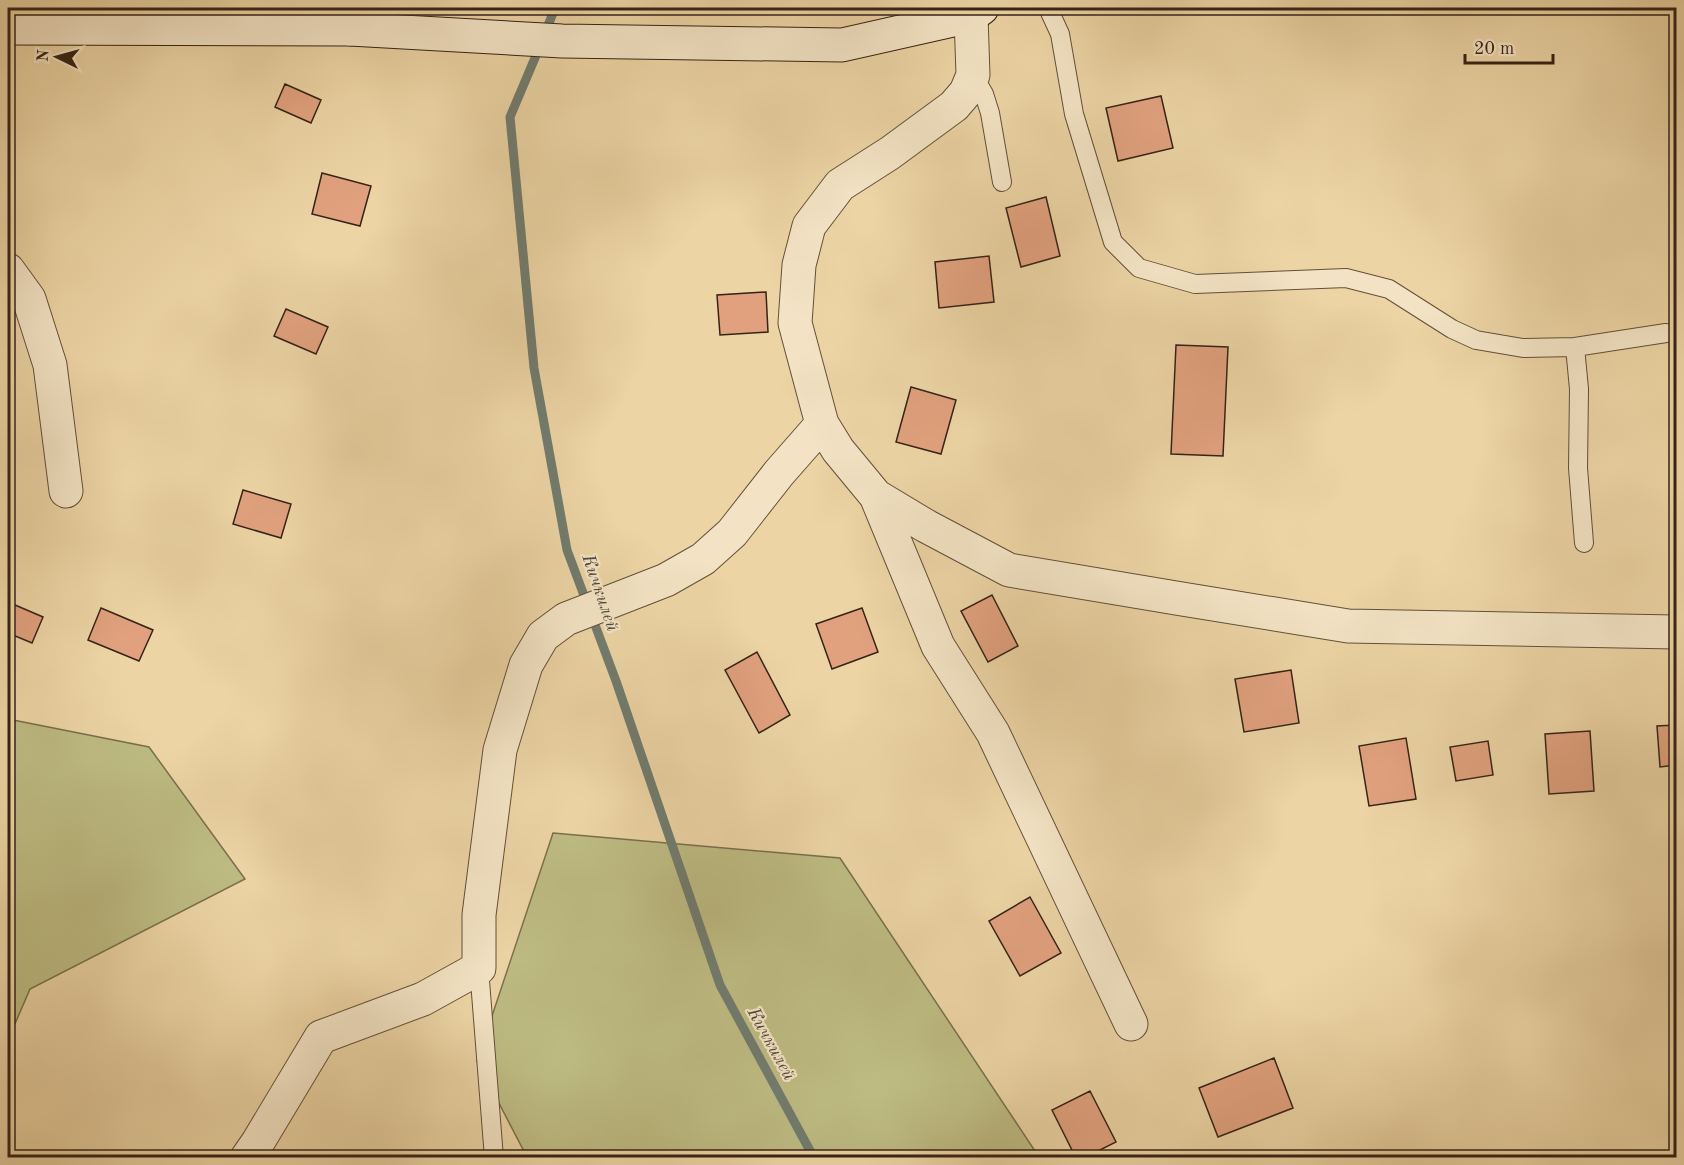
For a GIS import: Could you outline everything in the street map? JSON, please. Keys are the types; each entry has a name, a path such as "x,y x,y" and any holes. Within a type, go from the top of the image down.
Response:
{"street":[{"path":"8,28 355,18 515,38 562,41 842,45 976,12 973,75 966,92 954,106 890,153 840,184 809,226 799,265 795,323 822,424 838,450 876,496 938,646 993,733 1131,1024"},
{"path":"8,270 29,299 50,365 66,491"},
{"path":"247,1158 321,1037 423,999 479,968 479,915 500,750 526,665 543,636 566,619 666,580 703,559 732,533 779,473 822,424"},
{"path":"876,496 926,526 1009,570 1159,596 1348,626 1677,632"}],"lane":[{"path":"1048,8 1060,34 1074,114 1113,242 1139,268 1195,284 1346,278 1389,290 1452,329 1476,340 1523,348 1575,347 1666,333"},
{"path":"973,75 984,94 990,113 1002,182"},
{"path":"1575,347 1579,389 1578,468 1584,543"},
{"path":"479,968 494,1158"}],"shaded area":[{"path":"8,719 149,747 245,879 30,989 8,1040"},
{"path":"553,833 840,858 1039,1157 527,1157 477,1061"}],"building":[{"path":"285,84 321,100 311,123 275,107"},
{"path":"1161,96 1173,148 1118,161 1106,108"},
{"path":"322,173 371,186 360,226 312,214"},
{"path":"1046,197 1060,256 1021,267 1006,208"},
{"path":"989,256 994,302 939,308 935,262"},
{"path":"766,292 768,332 720,335 717,295"},
{"path":"286,309 328,327 316,354 274,336"},
{"path":"1176,345 1228,347 1223,456 1171,454"},
{"path":"911,387 956,400 941,454 896,442"},
{"path":"243,490 291,504 281,538 233,524"},
{"path":"992,595 1018,646 988,662 961,611"},
{"path":"8,602 43,617 32,643 8,633"},
{"path":"101,608 153,630 139,661 88,640"},
{"path":"862,608 878,652 832,669 816,624"},
{"path":"757,652 790,715 759,733 725,670"},
{"path":"1291,670 1299,723 1244,732 1235,679"},
{"path":"1676,725 1676,765 1660,767 1657,726"},
{"path":"1590,731 1594,791 1549,794 1545,734"},
{"path":"1406,738 1416,799 1369,806 1359,746"},
{"path":"1488,741 1493,775 1456,781 1450,747"},
{"path":"1030,897 1061,953 1020,976 989,921"},
{"path":"1274,1058 1293,1108 1218,1137 1199,1088"},
{"path":"1090,1091 1116,1142 1084,1158 1076,1158 1052,1110"}],"waterway":[{"name":"Кичкилей","path":"545,33 555,8"},
{"name":"Кичкилей","path":"540,46 510,117 534,368 567,550 616,681 720,985 814,1158"}]}
